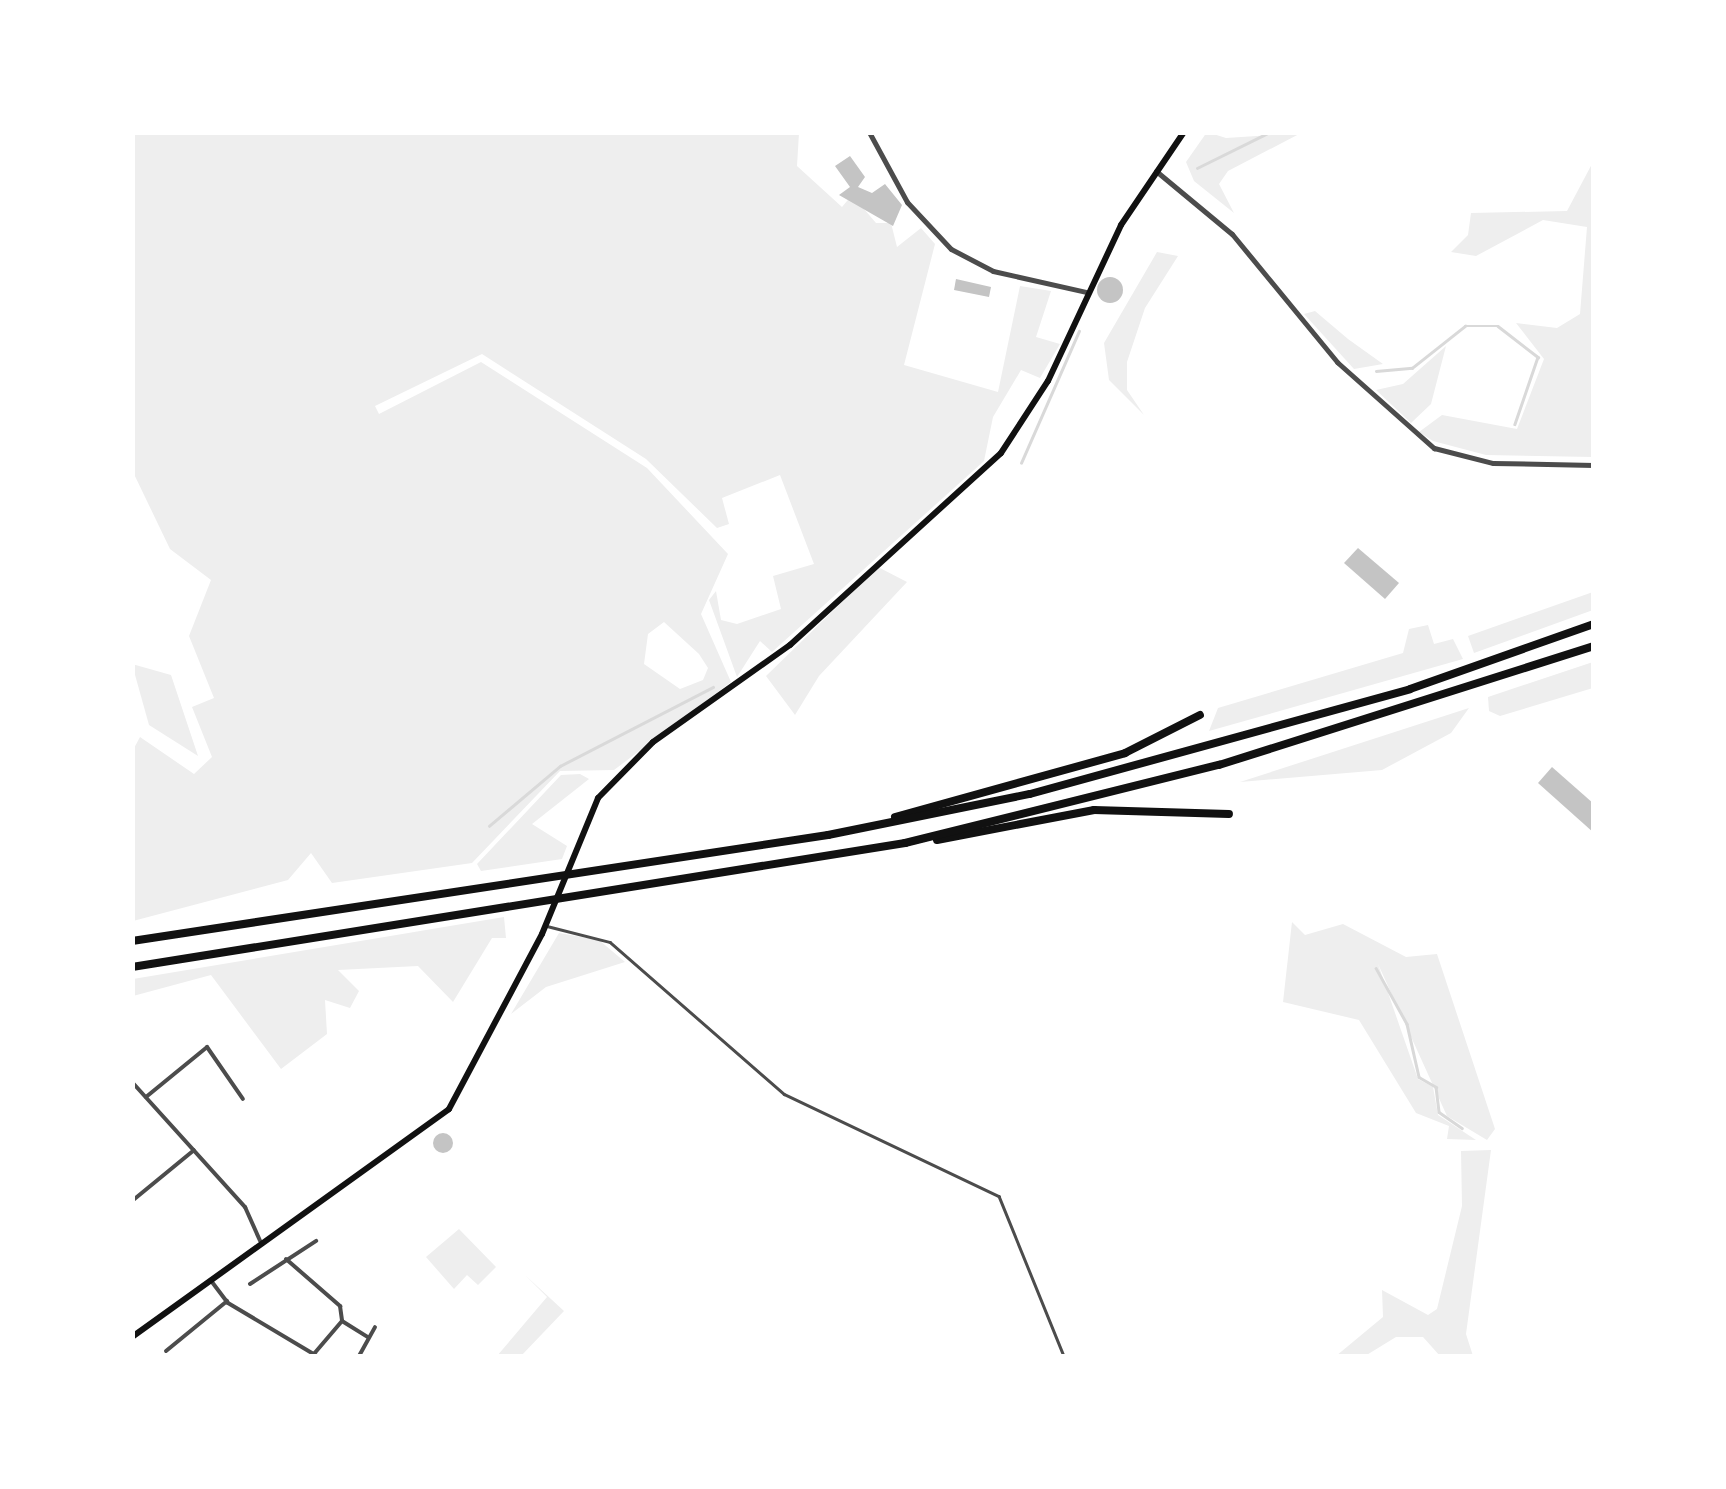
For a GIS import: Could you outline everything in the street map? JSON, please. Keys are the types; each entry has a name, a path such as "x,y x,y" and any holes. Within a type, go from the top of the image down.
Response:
{"highway":[{"path":"132,940 828,835 1218,746 1594,624"},
{"path":"905,843 1219,766 1594,646"},
{"path":"828,835 1125,753 1200,716"},
{"path":"132,968 508,904 646,888 1094,810 1229,814"}],"main road":[{"path":"132,1337 260,1241 449,1109 535,948 576,837 607,787 790,645 985,470 1048,381 1086,292 1156,171 1184,132"}],"street":[{"path":"869,132 908,202 951,249 993,271 1086,292"},
{"path":"1156,171 1216,218 1336,362 1434,448 1493,463 1594,465"},
{"path":"132,690 132,743"},
{"path":"146,1097 207,1046 243,1099"},
{"path":"133,1084 245,1207 260,1241"},
{"path":"132,1201 194,1150"},
{"path":"250,1284 316,1241"},
{"path":"210,1278 226,1301 315,1356 342,1321 340,1306 286,1259"},
{"path":"166,1351 226,1301"},
{"path":"342,1321 369,1338"},
{"path":"359,1356 374,1327"},
{"path":"294,1356 300,1347"}],"lane":[{"path":"545,926 610,942 784,1094 999,1196 1064,1356"}],"shaded area":[{"path":"1207,132 1226,138 1301,133 1228,171 1219,184 1234,213 1194,181 1186,162"},
{"path":"133,133 799,133 797,166 842,207 852,195 876,223 891,223 897,247 921,228 935,244 904,365 998,392 1020,286 1051,291 1036,337 1060,344 1040,378 1021,370 993,417 984,461 772,652 760,641 737,677 709,600 716,591 721,620 737,624 781,609 773,576 814,564 780,475 722,498 729,524 717,528 646,459 482,354 375,406 379,414 481,362 647,468 728,554 701,614 731,682 614,770 560,771 472,863 332,883 311,853 288,880 133,921 133,750 140,737 194,774 212,757 192,707 214,698 189,636 211,580 170,549 133,472","holes":["664,622 699,654 708,668 703,680 680,689 644,664 648,634"]},
{"path":"1593,162 1593,457 1486,455 1433,441 1419,432 1442,415 1517,429 1544,359 1516,323 1557,328 1580,314 1587,227 1543,220 1476,256 1451,252 1468,235 1471,213 1567,211"},
{"path":"1157,252 1178,256 1145,308 1127,362 1127,390 1144,415 1109,380 1104,343"},
{"path":"1315,311 1383,364 1354,369 1304,314"},
{"path":"1446,346 1431,404 1411,423 1376,390 1403,384"},
{"path":"878,567 907,582 819,676 795,715 766,676"},
{"path":"1593,592 1593,610 1474,653 1468,636"},
{"path":"1428,625 1434,644 1453,639 1463,659 1209,731 1218,708 1403,653 1409,629"},
{"path":"1593,662 1593,688 1500,716 1489,711 1488,697"},
{"path":"132,664 171,675 198,756 149,725"},
{"path":"1469,708 1451,733 1382,770 1240,782"},
{"path":"580,774 589,779 532,824 567,846 562,859 481,871 477,864 561,775"},
{"path":"504,917 506,938 492,938 453,1002 418,966 338,970 359,991 350,1008 325,1000 327,1034 281,1069 211,975 133,996 133,979"},
{"path":"1292,922 1305,935 1343,924 1406,957 1437,954 1495,1129 1487,1140 1447,1116 1378,964 1418,1079 1433,1087 1438,1115 1476,1140 1447,1139 1449,1126 1416,1113 1359,1020 1283,1002"},
{"path":"559,933 599,940 625,962 546,987 511,1014"},
{"path":"1491,1150 1466,1334 1473,1356 1440,1356 1423,1337 1396,1337 1365,1356 1336,1356 1383,1317 1382,1290 1428,1315 1437,1309 1462,1206 1461,1151"},
{"path":"459,1229 496,1267 478,1285 467,1275 454,1289 426,1257"},
{"path":"525,1275 564,1311 521,1356 497,1356 547,1297"}],"building":[{"path":"850,156 865,177 858,187 872,193 885,184 902,205 893,226 839,195 850,187 835,166"},
{"path":"1110,277 1119,281 1123,290 1119,299 1110,303 1101,299 1097,290 1101,281"},
{"path":"956,279 991,287 989,297 954,290"},
{"path":"1358,548 1399,583 1385,599 1344,563"},
{"path":"1552,767 1594,804 1594,833 1538,783"},
{"path":"443,1133 453,1143 443,1153 433,1143"}],"waterway":[{"path":"1197,168 1270,132"},
{"path":"1376,371 1412,368 1465,326 1498,326 1538,357 1515,424"},
{"path":"1021,463 1079,331"},
{"path":"489,826 560,766 713,687"},
{"path":"1376,968 1407,1024 1419,1077 1436,1087 1439,1112 1462,1128"}]}
